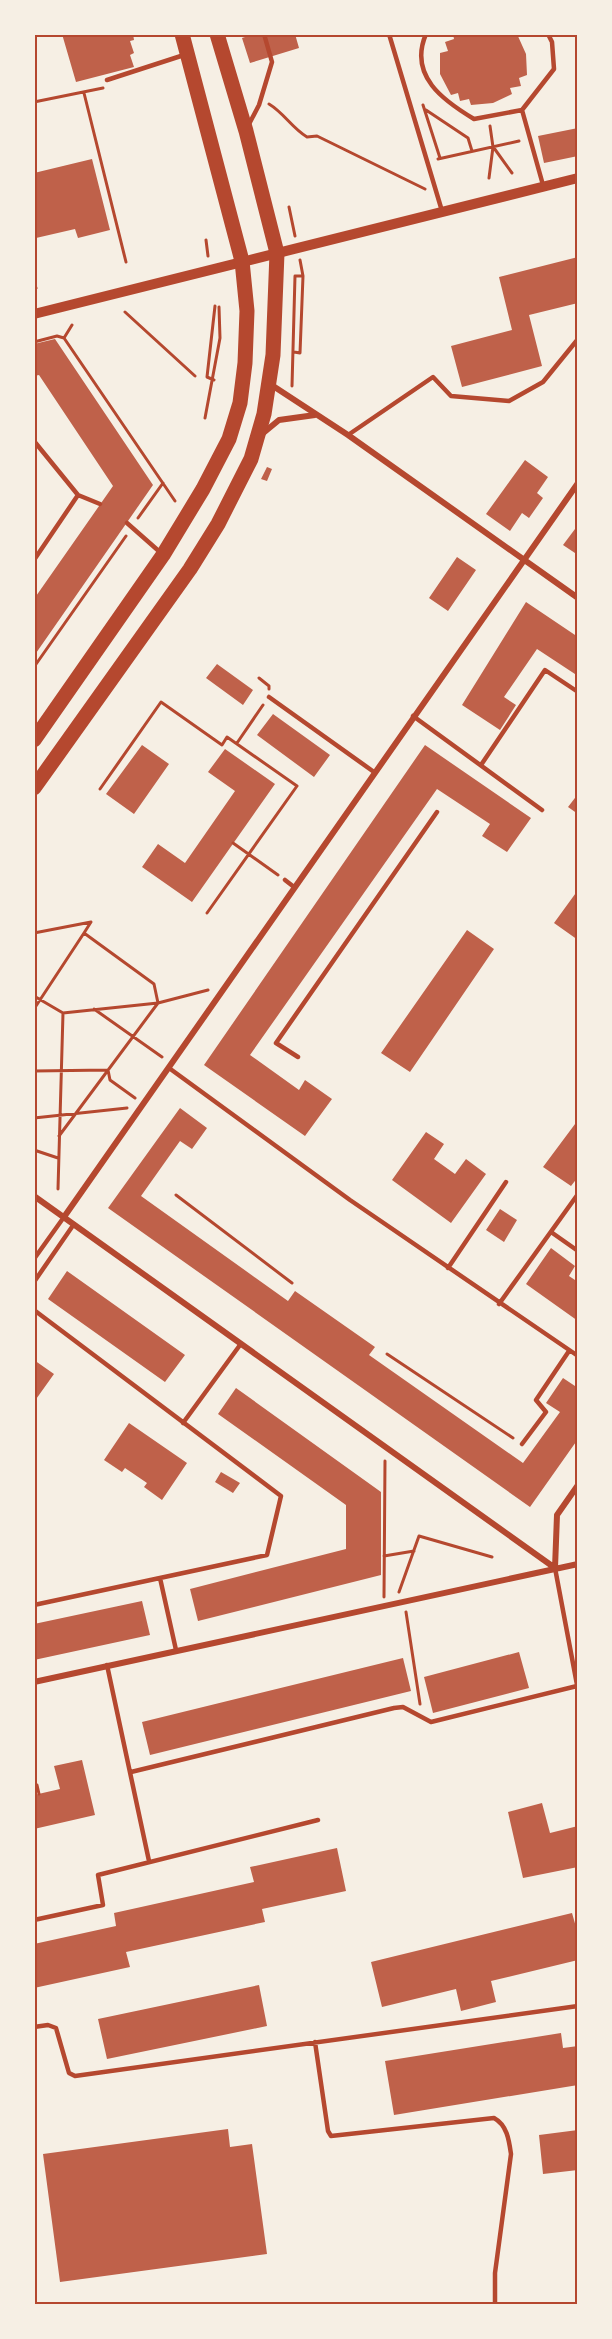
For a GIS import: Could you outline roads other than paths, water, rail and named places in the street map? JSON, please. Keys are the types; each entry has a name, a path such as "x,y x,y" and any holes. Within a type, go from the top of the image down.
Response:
{"main road":[{"path":"34,740 163,555 203,489 229,439 240,403 245,363 246,321 242,261 182,34"},
{"path":"34,788 190,569 218,524 257,442 270,384 277,253 246,131 217,34"}],"street":[{"path":"34,314 578,178"},
{"path":"270,384 348,435 578,598"},
{"path":"257,442 270,426 279,420 316,415"},
{"path":"64,1217 412,716 578,483"},
{"path":"34,1196 555,1568"},
{"path":"555,1568 557,1515 578,1485"},
{"path":"34,1682 578,1564"}],"lane":[{"path":"246,131 259,105 272,62 264,34"},
{"path":"389,34 442,211"},
{"path":"426,34 422,61 430,87 454,107 474,119 522,110 554,69 552,42 548,34"},
{"path":"107,80 188,54"},
{"path":"522,110 543,185"},
{"path":"348,435 433,376 451,396 509,400 543,382 578,339"},
{"path":"34,441 78,495 100,504"},
{"path":"34,560 78,495"},
{"path":"127,523 163,555"},
{"path":"481,765 545,670 578,692"},
{"path":"269,697 374,772"},
{"path":"412,716 542,810"},
{"path":"298,1057 276,1043 437,812"},
{"path":"285,880 294,887"},
{"path":"169,1068 499,1304 578,1356"},
{"path":"448,1268 506,1182"},
{"path":"499,1304 578,1194"},
{"path":"34,1259 64,1217"},
{"path":"34,1282 74,1224"},
{"path":"550,1232 578,1251"},
{"path":"34,1310 281,1496 267,1555 34,1605"},
{"path":"183,1423 240,1345"},
{"path":"522,1444 546,1412 537,1400 569,1351"},
{"path":"131,1772 394,1708 403,1707 431,1722 577,1688 555,1568"},
{"path":"160,1578 176,1650"},
{"path":"107,1665 149,1861"},
{"path":"34,1920 103,1905 98,1875 318,1820"},
{"path":"34,2027 48,2025 56,2028 66,2066 69,2073 75,2076 578,2006"},
{"path":"315,2042 328,2131 331,2136 494,2118 501,2122 509,2141 511,2154 495,2272 495,2304"}]}
